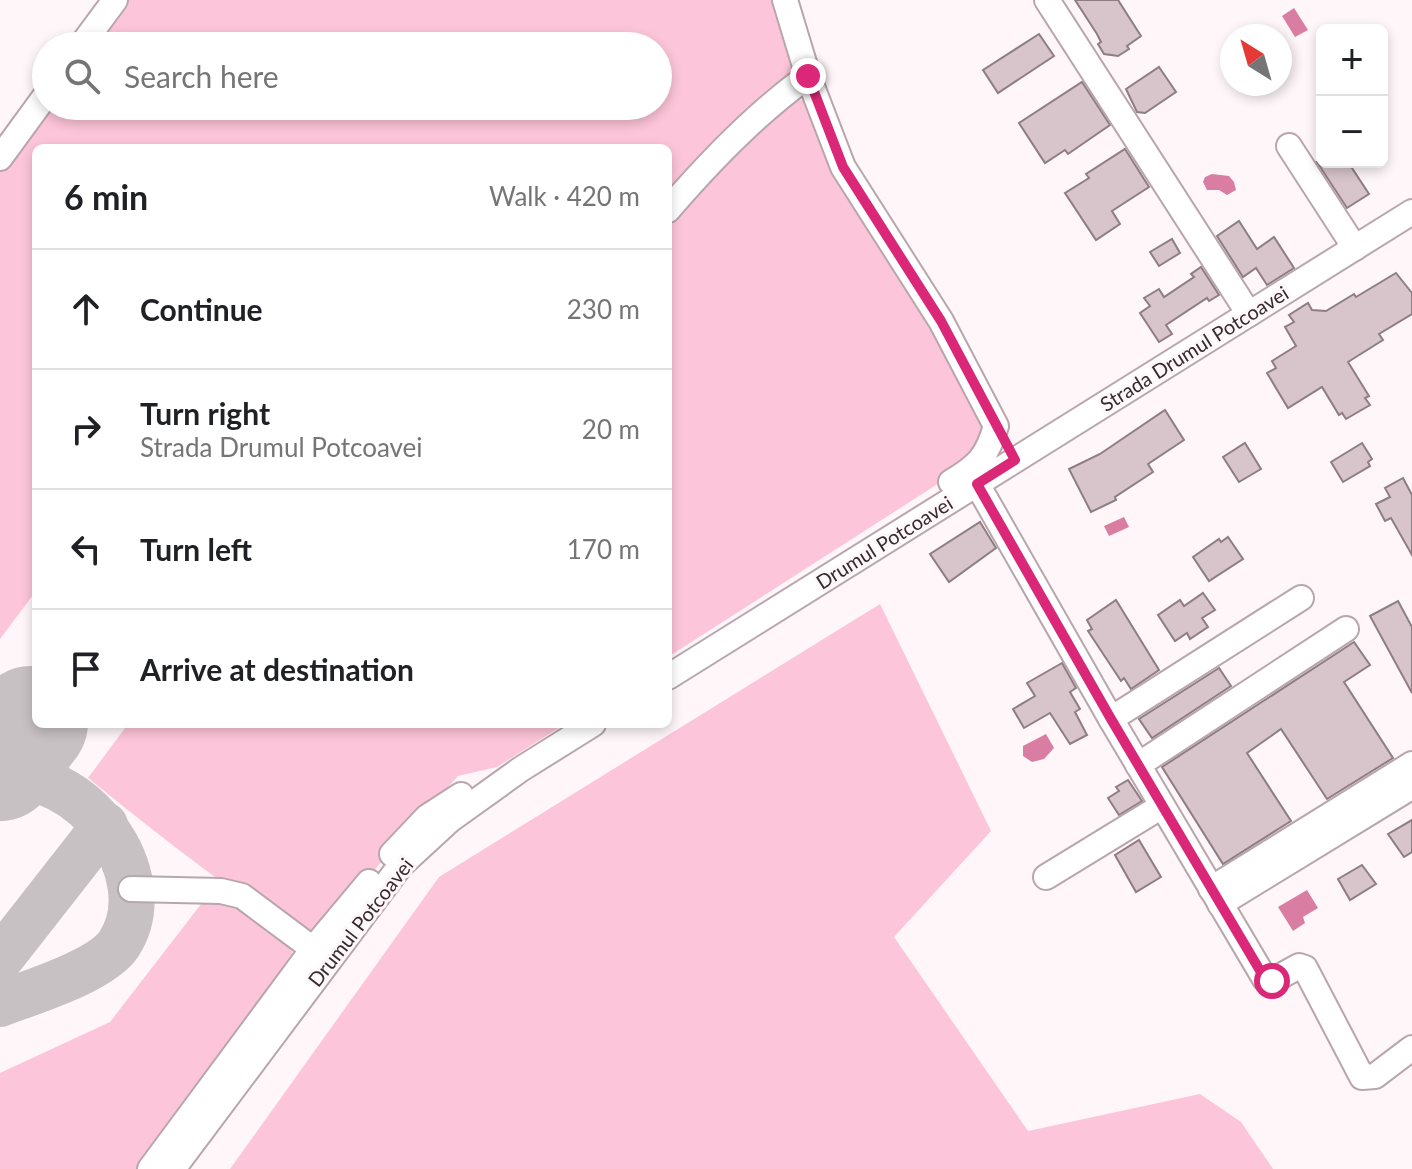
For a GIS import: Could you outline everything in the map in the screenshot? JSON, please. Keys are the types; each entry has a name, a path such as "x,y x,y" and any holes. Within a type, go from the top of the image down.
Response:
{"street":[{"path":"91,32 115,0"},
{"path":"785,0 808,76 843,167 941,321 1015,460"},
{"path":"1047,0 1249,314"},
{"path":"672,205 714,158 778,98 808,76"},
{"path":"0,158 32,114"},
{"path":"1289,146 1355,248"},
{"name":"Strada Drumul Potcoavei","path":"977,484 1412,212"},
{"path":"672,658 972,470 988,453 996,426"},
{"path":"977,484 1265,979 1272,981 1299,966 1305,968 1362,1077 1375,1076 1412,1048"},
{"name":"Drumul Potcoavei","path":"672,675 977,484"},
{"path":"1111,719 1301,598"},
{"path":"1138,765 1346,629"},
{"path":"150,1169 313,949 427,817 564,728"},
{"name":"Drumul Potcoavei","path":"173,1169 400,866 450,820 521,769 587,728"},
{"path":"1216,897 1412,764"},
{"path":"1216,897 1408,789"},
{"path":"1046,877 1162,806"},
{"path":"131,889 221,891 242,896 313,949"}],"shaded area":[{"path":"120,0 779,0 797,67 792,81 672,200 672,144 32,144 32,596 0,639 0,165 35,120 672,120 672,32 97,32"},
{"path":"1294,8 1308,30 1295,37 1292,24 1287,24 1282,16"},
{"path":"788,99 805,101 833,164 988,419 977,454 961,469 672,654 672,211"},
{"path":"1212,174 1229,176 1236,190 1227,195 1219,190 1207,190 1203,182 1205,177"},
{"path":"1124,517 1129,527 1109,536 1104,526"},
{"path":"880,604 991,831 894,937 1028,1131 1200,1094 1241,1122 1273,1169 230,1169 439,877"},
{"path":"125,728 559,728 497,767 458,776 327,923 310,930 293,926 234,891 88,778"},
{"path":"1046,734 1054,748 1044,759 1032,762 1023,756 1023,746"},
{"path":"1307,890 1318,908 1303,917 1305,923 1293,931 1278,907"},
{"path":"232,898 288,943 294,956 145,1169 0,1169 0,1073 110,1022 205,899"}],"building":[{"path":"1075,0 1118,0 1141,36 1118,56 1104,54 1097,34"},
{"path":"1039,34 1054,56 998,93 983,70"},
{"path":"1159,67 1176,92 1145,113 1137,112 1126,89"},
{"path":"1082,82 1110,125 1068,154 1065,150 1045,163 1019,123"},
{"path":"1125,149 1149,187 1112,211 1120,224 1096,240 1065,193 1089,178 1086,174"},
{"path":"1321,168 1352,168 1369,194 1347,208"},
{"path":"1239,221 1257,249 1274,237 1294,268 1267,285 1256,268 1243,277 1217,236"},
{"path":"1172,239 1180,253 1159,266 1150,252"},
{"path":"1201,267 1219,295 1209,301 1207,298 1166,325 1172,334 1159,342 1140,313 1150,306 1144,298 1159,289 1164,297 1194,277 1191,274"},
{"path":"1396,273 1412,293 1412,314 1379,334 1383,340 1348,362 1369,396 1365,398 1370,405 1346,419 1342,413 1339,415 1322,387 1288,408 1267,373 1276,368 1272,361 1296,346 1285,327 1294,322 1289,315 1308,303 1312,310 1326,311"},
{"path":"1165,410 1184,440 1148,464 1153,472 1115,497 1116,500 1091,512 1069,469 1100,454"},
{"path":"1245,443 1261,469 1239,482 1223,457"},
{"path":"1362,443 1372,459 1368,462 1370,466 1343,482 1331,462"},
{"path":"1403,478 1412,495 1412,555 1391,518 1385,521 1376,504 1390,497 1385,488"},
{"path":"980,522 996,548 949,582 930,554"},
{"path":"1228,537 1243,559 1209,581 1193,557 1219,539 1221,542"},
{"path":"1203,593 1215,610 1202,618 1208,627 1190,639 1187,633 1175,641 1158,615 1180,600 1184,606"},
{"path":"1116,600 1159,670 1131,689 1124,678 1121,681 1088,631 1092,629 1087,620"},
{"path":"1398,601 1412,627 1412,693 1370,616"},
{"path":"1354,642 1370,665 1344,682 1393,758 1327,799 1281,729 1247,753 1291,821 1223,864 1162,767"},
{"path":"1062,663 1076,688 1070,692 1080,709 1075,712 1087,735 1070,744 1050,713 1024,728 1013,709 1035,696 1027,683"},
{"path":"1219,668 1231,686 1152,738 1139,719"},
{"path":"1128,780 1142,801 1119,815 1108,798 1119,791 1116,787"},
{"path":"1412,820 1412,852 1404,857 1388,834"},
{"path":"1139,840 1161,877 1136,892 1115,855"},
{"path":"1362,865 1376,884 1350,900 1338,879"}],"taxiway":[{"path":"0,778 30,779 59,789 85,806 106,830 122,857 131,887 130,916 119,944 110,954 82,972 0,1004"},
{"path":"0,959 105,825"}],"runway":[{"path":"0,764 31,723"}],"route":[{"path":"808,76 843,167 941,321 1015,460 977,484 1162,806 1265,979 1272,981"}]}
